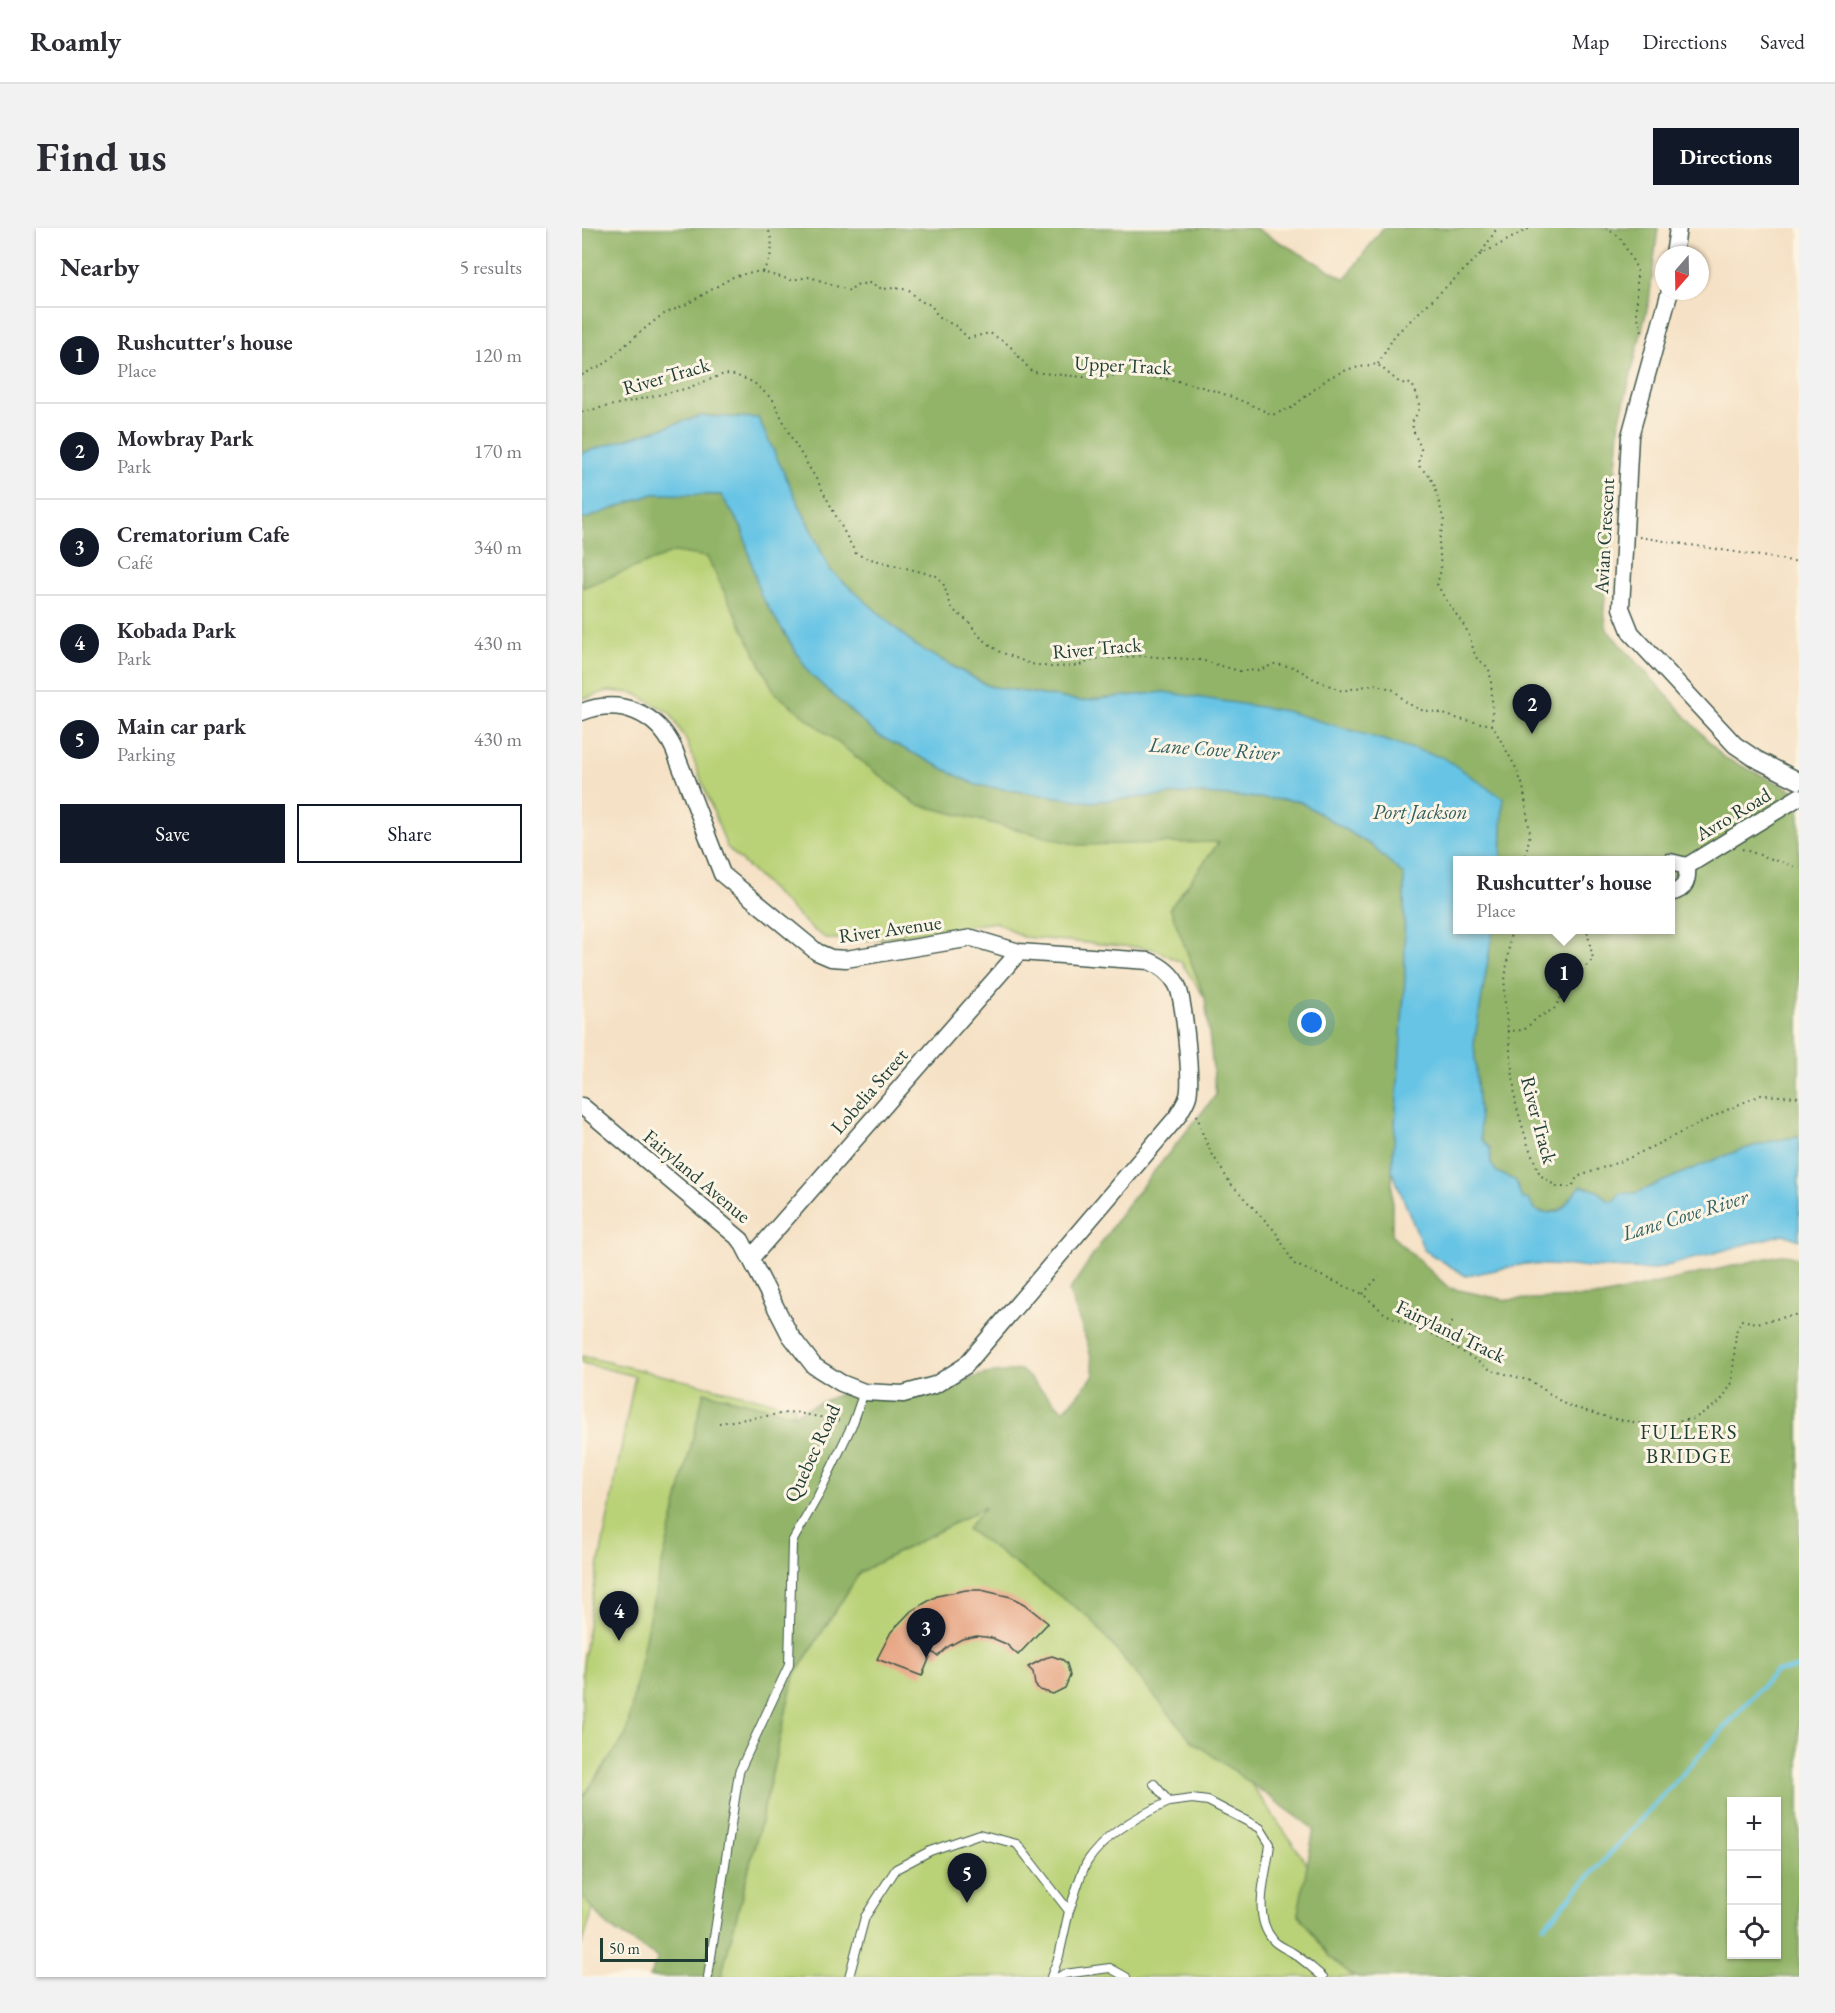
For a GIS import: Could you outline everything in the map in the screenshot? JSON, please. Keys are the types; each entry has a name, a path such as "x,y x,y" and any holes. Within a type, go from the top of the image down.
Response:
{"street":[{"path":"1675,246 1678,228"},
{"name":"Avian Crescent","path":"1668,300 1630,436 1621,608 1631,633 1735,745 1756,759 1799,781"},
{"name":"River Avenue","path":"582,712 604,706 616,706 638,712 664,731 674,749 722,874 817,952 831,958 846,959 972,938 1019,952 1141,959 1164,968 1180,992 1189,1070 1188,1096"},
{"name":"Avro Road","path":"1675,863 1687,866 1799,797"},
{"name":"Avro Road","path":"1675,891 1686,884 1687,866"},
{"name":"Lobelia Street","path":"751,1258 1019,952"},
{"name":"Quebec Road","path":"864,1392 903,1394 935,1386 965,1366 1178,1117 1188,1096"},
{"name":"Fairyland Avenue","path":"582,1106 741,1240 790,1335 814,1366 841,1383 864,1392"}],"lane":[{"name":"Quebec Road","path":"708,1977 739,1772 789,1665 792,1542 818,1496 853,1423 864,1392"},
{"path":"1154,1784 1169,1802"},
{"path":"1051,1977 1059,1956 1069,1911 1087,1863 1110,1836 1154,1809 1169,1802 1192,1799 1208,1801 1260,1828 1270,1844 1262,1901 1262,1912 1268,1933 1274,1942 1301,1959 1323,1977"},
{"path":"849,1977 865,1917 896,1869 930,1851 979,1834 1017,1845 1069,1911"},
{"path":"1059,1977 1064,1974 1110,1968 1126,1977"}],"path":[{"path":"762,272 767,264 773,243 768,228"},
{"path":"1497,228 1480,255 1395,335 1377,364 1400,383 1412,384 1419,402 1418,412 1413,420 1414,433 1421,449 1418,460 1420,468 1428,474 1434,484 1444,521 1439,541 1441,570 1437,584 1447,604 1465,627 1473,642 1477,658 1489,668 1492,681 1491,708 1494,731 1515,766 1523,786 1530,834 1526,856"},
{"path":"1480,255 1530,228"},
{"path":"1606,228 1620,237 1637,269 1637,314 1642,332 1657,340"},
{"name":"Upper Track","path":"582,375 604,364 662,315 687,304 733,277 752,272 762,272 792,280 810,277 850,291 855,285 870,283 882,290 896,288 909,290 920,301 932,304 939,318 956,326 968,339 990,333 1009,345 1032,372 1103,379 1121,375 1144,376 1183,382 1251,404 1272,415 1291,408 1330,377 1349,369 1377,364"},
{"name":"River Track","path":"582,412 685,390 724,374 735,375 753,382 773,400 856,554 937,576 943,583 952,609 969,622 979,636 998,651 1031,664 1051,667 1077,666 1092,659 1144,656 1201,660 1239,671 1260,670 1274,664 1294,667 1342,691 1375,684 1394,690 1407,703 1421,710 1492,724"},
{"path":"1625,535 1799,562"},
{"path":"1726,844 1799,868"},
{"name":"River Track","path":"1511,934 1504,988 1516,1105 1540,1176 1557,1187 1572,1187 1577,1177 1627,1159 1761,1095 1799,1097"},
{"path":"1508,1031 1524,1030 1537,1018 1554,1009 1569,983 1593,958 1588,934"},
{"name":"Fairyland Track","path":"1188,1096 1211,1152 1230,1183 1275,1231 1294,1264 1363,1294 1385,1314 1441,1338 1491,1370 1531,1381 1566,1405 1614,1419 1658,1426 1695,1418 1720,1402 1732,1383 1736,1332 1741,1320 1757,1323 1799,1314"},
{"path":"1363,1294 1379,1276"},
{"path":"1441,1338 1454,1320"},
{"path":"719,1423 793,1412 853,1423"}],"green space":[{"path":"582,228 1255,228 1345,279 1383,228 1658,228 1649,301 1620,419 1604,609 1607,630 1723,757 1799,793 1799,1137 1737,1151 1636,1193 1620,1193 1615,1200 1609,1201 1598,1191 1569,1206 1549,1213 1530,1208 1521,1197 1516,1181 1497,1172 1491,1164 1490,1148 1481,1140 1474,1044 1492,934 1675,934 1675,856 1501,856 1503,798 1164,692 1081,701 989,686 916,646 830,570 758,418 701,416 582,453"},
{"path":"653,494 721,495 742,528 760,594 810,674 877,735 976,785 1091,802 1190,793 1299,801 1371,845 1404,875 1405,978 1392,1171 1392,1236 1449,1288 1506,1300 1602,1296 1784,1254 1799,1259 1799,1977 1354,1977 1329,1956 1298,1913 1314,1829 1191,1740 1090,1618 967,1529 985,1507 860,1572 794,1676 761,1821 721,1977 649,1977 658,1958 609,1927 582,1897 582,1798 626,1735 649,1618 704,1392 793,1414 845,1392 912,1395 986,1374 1021,1370 1064,1411 1094,1375 1089,1348 1069,1291 1126,1206 1216,1095 1205,998 1170,908 1219,842 1078,845 916,804 775,693 707,557 674,552 582,588 582,520"},
{"path":"582,520 742,528 760,594 810,674 877,735 976,785 1091,802 1190,793 1397,1081 1392,1171 1205,998 1181,962 1154,949 1023,937 996,922 867,940 827,939 812,929 727,847 686,740 670,713 634,693 608,691 582,699"},
{"path":"582,1356 795,1407 793,1414 704,1393 607,1863 582,1946 582,1673 590,1610 635,1376 582,1363"},
{"path":"987,1506 1235,1761 1332,1900 1427,1977 721,1977 761,1821 794,1676 860,1572"}],"water":[{"name":"Port Jackson","path":"701,416 758,418 830,570 916,646 988,686 1081,701 1164,692 1286,711 1444,758 1503,798 1501,856 1453,856 1453,934 1492,934 1474,1044 1481,1139 1490,1148 1491,1164 1497,1172 1516,1181 1522,1199 1528,1199 1537,1211 1553,1213 1559,1212 1581,1186 1598,1191 1609,1201 1615,1200 1620,1193 1636,1193 1737,1151 1799,1137 1799,1240 1783,1234 1652,1270 1524,1264 1466,1276 1424,1250 1392,1171 1405,978 1404,875 1371,845 1299,801 1190,793 1091,802 976,785 877,735 810,674 760,594 742,528 721,495 653,494 582,520 582,453"}],"building":[{"path":"966,1590 981,1590 1011,1597 1048,1623 1018,1655 1006,1644 992,1638 977,1636 962,1639 949,1646 938,1656 932,1652 922,1676 877,1659 891,1632 911,1611 937,1596"},
{"path":"1052,1656 1067,1664 1070,1676 1065,1688 1053,1694 1040,1690 1035,1685 1033,1672 1028,1667"}],"waterway":[{"path":"1544,1926 1775,1672 1799,1668"}],"place":[{"name":"Mowbray Park","path":"1532,734"},
{"name":"Rushcutter's house","path":"1564,1003"},
{"name":"Kobada Park","path":"619,1641"},
{"name":"Crematorium Cafe","path":"926,1658"},
{"name":"Main car park","path":"967,1903"}],"district":[{"name":"FULLERS BRIDGE","path":"1689,1444"}],"water label":[{"name":"Lane Cove River","path":"1214,749"},
{"name":"Lane Cove River","path":"1685,1215"}]}
